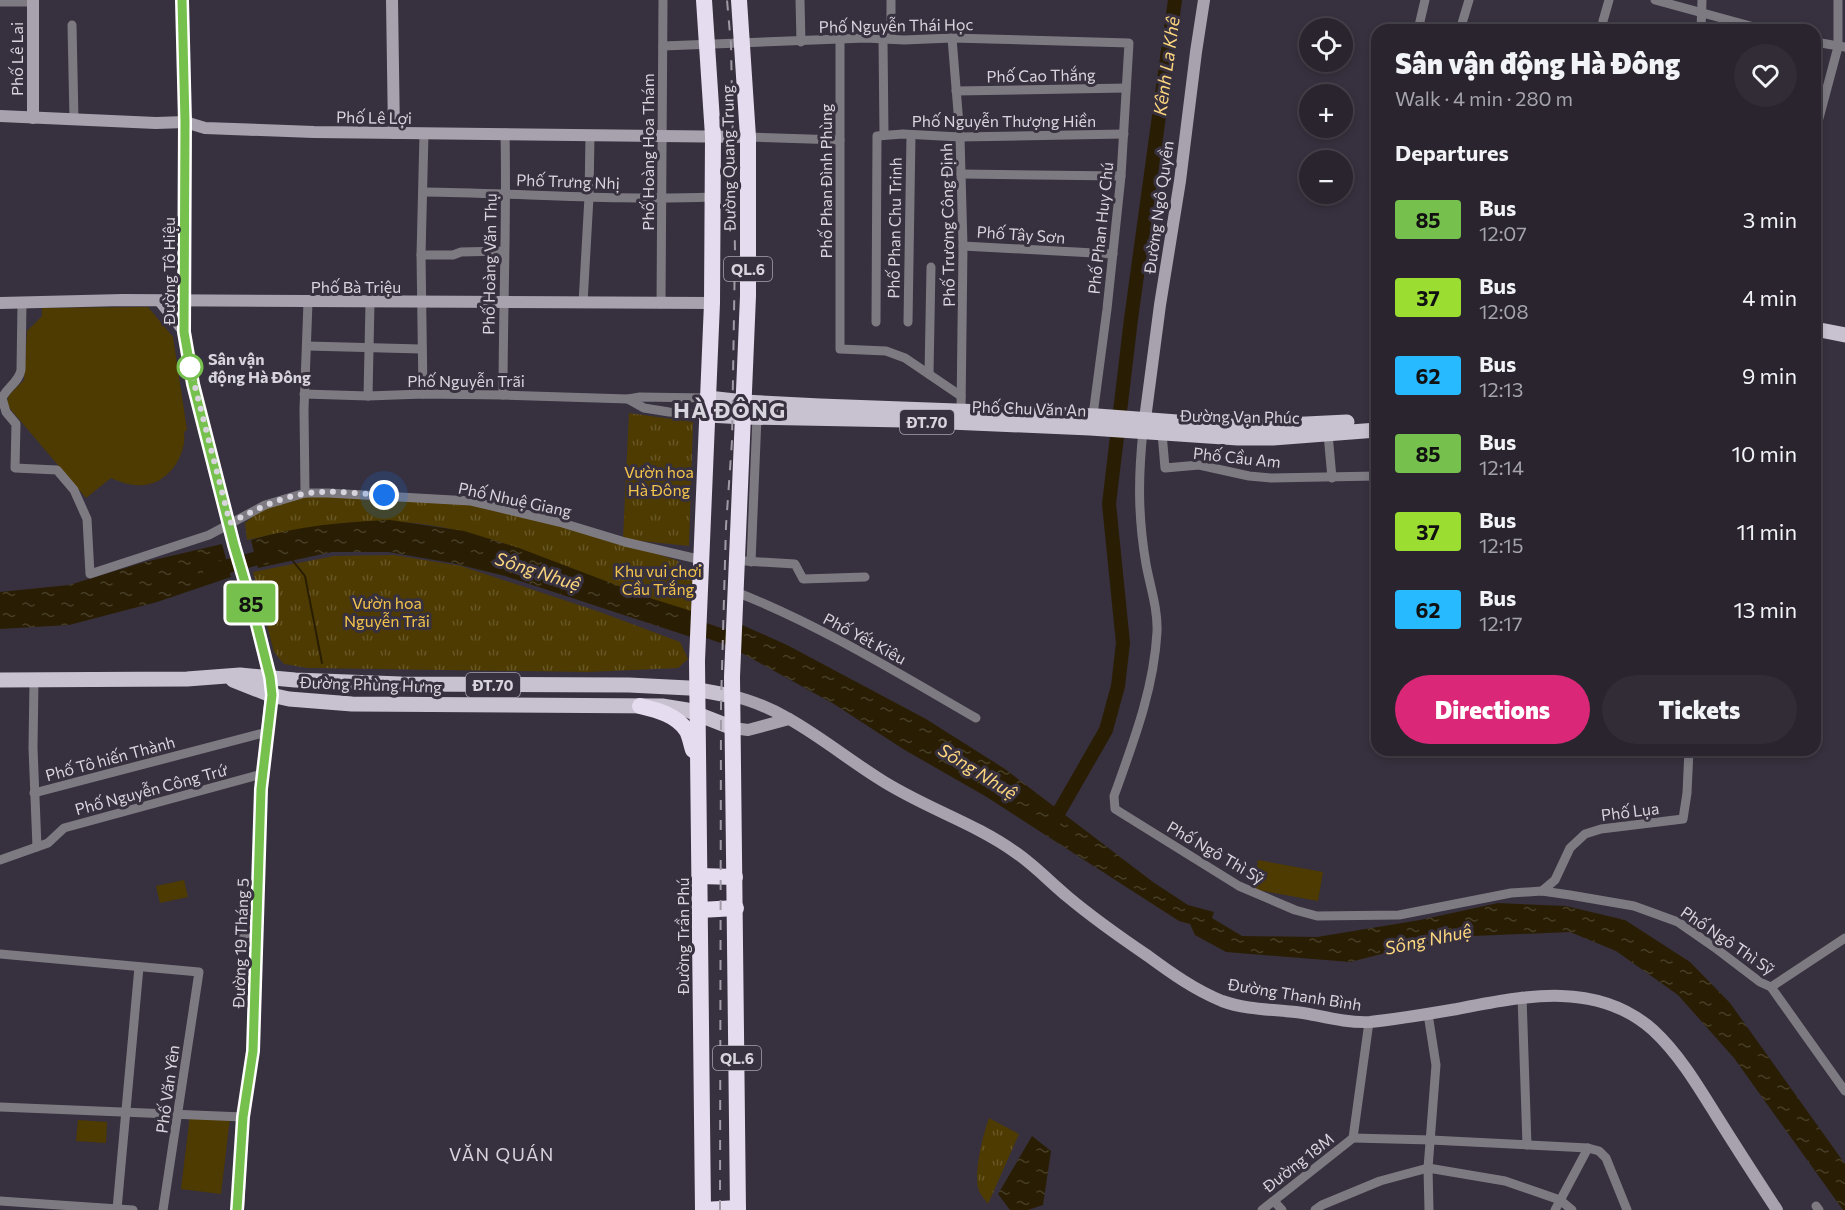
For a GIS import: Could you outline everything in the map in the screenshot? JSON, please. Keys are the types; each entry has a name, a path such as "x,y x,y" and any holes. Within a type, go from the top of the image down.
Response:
{"highway":[{"name":"Đường Quang Trung","path":"697,661 702,560 704,406 712,303 713,136 704,0"},
{"name":"Đường Quang Trung","path":"736,597 744,561 750,410 748,137 739,0"},
{"name":"QL.6","path":"736,597 732,696 738,1209"},
{"name":"Đường Trần Phú","path":"697,661 703,1210"},
{"path":"640,706 662,712 683,727 688,733 698,761"},
{"path":"700,876 735,877"},
{"path":"700,910 736,908"},
{"path":"703,1210 738,1209"}],"main road":[{"path":"1821,327 1845,327"},
{"path":"1821,327 1845,335"},
{"name":"Phố Chu Văn An","path":"904,415 961,403 1043,420"},
{"name":"Phố Chu Văn An","path":"704,406 750,410 1094,422"},
{"name":"Đường Vạn Phúc","path":"1141,425 1162,433 1371,420"},
{"name":"ĐT.70","path":"1094,422 1141,425"},
{"name":"Đường Vạn Phúc","path":"1141,425 1273,438 1328,439 1371,431"},
{"name":"Đường Phùng Hưng","path":"0,680 187,679 240,675 351,682 621,685 697,689 732,696"},
{"name":"Đường Phùng Hưng","path":"224,677 289,699 352,704 662,706 687,710 733,728"},
{"path":"351,682 352,704"},
{"path":"435,684 435,705"}],"street":[{"name":"Đường Tô Hiệu","path":"182,0 185,122 184,332 193,384 270,677"},
{"path":"392,0 394,133"},
{"name":"Phố Hoàng Hoa Thám","path":"661,304 663,0"},
{"path":"800,0 801,42"},
{"path":"876,322 877,136 884,135 887,39 891,0"},
{"name":"Đường Ngô Quyền","path":"1141,425 1180,181 1204,0"},
{"path":"1419,24 1425,0"},
{"path":"1462,24 1469,0"},
{"path":"1603,21 1609,0"},
{"path":"1655,0 1741,24"},
{"path":"1701,0 1701,24"},
{"path":"1821,114 1842,47 1838,0"},
{"path":"0,2 33,1"},
{"name":"Phố Lê Lai","path":"33,1 33,118"},
{"path":"72,25 74,120"},
{"name":"Phố Nguyễn Thái Học","path":"663,46 742,42 952,38 1129,43"},
{"name":"Phố Trương Công Định","path":"952,38 960,138 963,246 961,403"},
{"name":"Phố Phan Đình Phùng","path":"840,40 840,349 886,351 905,358 929,374"},
{"name":"Phố Phan Huy Chú","path":"1094,422 1121,176 1129,43"},
{"path":"1821,43 1842,47"},
{"name":"Phố Cao Thắng","path":"956,91 1126,88"},
{"name":"Phố Lê Lợi","path":"0,116 156,123 185,122 205,128 424,134 748,137"},
{"path":"423,394 421,255 424,134"},
{"name":"Phố Hoàng Văn Thụ","path":"502,394 505,134"},
{"name":"Phố Nguyễn Thượng Hiền","path":"884,135 960,138 1124,134"},
{"path":"583,303 590,135"},
{"name":"Phố Phan Chu Trinh","path":"908,322 910,135"},
{"path":"748,137 840,140"},
{"path":"961,174 1121,176"},
{"name":"Phố Trưng Nhị","path":"423,192 662,199 712,197"},
{"name":"Phố Tây Sơn","path":"963,246 1113,254"},
{"path":"421,255 504,251"},
{"path":"931,267 929,374 961,403"},
{"path":"160,301 184,332"},
{"name":"Phố Bà Triệu","path":"0,303 183,301 712,303"},
{"path":"305,493 304,394 308,302"},
{"name":"Phố Nhuệ Giang","path":"22,303 20,376 2,398 6,412 16,424 15,468 57,470 74,490 87,519 90,574 231,529 265,505 305,493 471,501 702,560"},
{"path":"368,396 370,303"},
{"path":"307,346 421,349"},
{"name":"Phố Nguyễn Trãi","path":"304,394 368,396 502,394 628,399 640,397 704,406"},
{"name":"Phố Nguyễn Trãi","path":"628,399 644,408 669,412 704,406"},
{"name":"Phố Ngô Thì Sỹ","path":"1141,425 1139,510 1146,565 1154,597 1157,631 1144,708 1114,796 1115,809 1239,886 1294,910 1317,916 1399,915 1481,898 1542,891 1634,906 1678,922 1760,982 1771,987"},
{"name":"Phố Cầu Am","path":"1162,433 1165,468 1199,465 1248,476 1271,478 1371,476"},
{"path":"1328,439 1332,476"},
{"path":"744,561 795,564 803,579 865,577"},
{"name":"Phố Yết Kiêu","path":"736,597 779,610 878,661 976,718"},
{"name":"Đường 19 Tháng 5","path":"238,1210 243,1117 253,1051 262,774 272,695 270,677"},
{"name":"Phố Tô hiến Thành","path":"34,680 34,793 267,732"},
{"name":"Đường Thanh Bình","path":"732,696 748,699 789,719 891,786 985,833 1017,853 1091,916 1185,983 1227,1003 1310,1014 1342,1021 1369,1022 1428,1014 1522,996 1569,995 1602,1002 1627,1013 1651,1028 1690,1074 1777,1210"},
{"path":"733,728 748,730 789,719"},
{"name":"Phố Lụa","path":"1542,891 1555,880 1570,848 1589,832 1683,819 1689,756"},
{"name":"Phố Nguyễn Công Trứ","path":"0,860 48,843 64,828 262,774"},
{"path":"34,793 37,847"},
{"path":"243,934 257,932"},
{"path":"1845,938 1771,987 1845,1091"},
{"path":"0,954 139,967 117,1209"},
{"name":"Phố Văn Yên","path":"139,967 199,972 164,1210"},
{"path":"1522,996 1527,1145"},
{"path":"1428,1014 1436,1065 1428,1168 1429,1210"},
{"path":"1369,1022 1353,1138 1588,1148 1599,1151 1606,1158 1627,1210"},
{"path":"0,1107 243,1117"},
{"name":"Đường 18M","path":"1262,1210 1353,1138"},
{"path":"1555,1210 1588,1148"},
{"path":"1314,1210 1380,1181 1428,1168 1504,1181 1560,1200 1572,1210"},
{"path":"0,1201 68,1208 133,1210"},
{"path":"1274,1201 1282,1210"}],"green space":[{"name":"Sân vận động Hà Đông","path":"148,307 173,337 187,430 184,432 181,455 172,470 160,480 137,485 126,484 111,478 86,498 6,404 9,395 24,380 27,331 42,316 42,308"},
{"name":"Vườn hoa Hà Đông","path":"629,413 693,422 689,546 623,539"},
{"name":"Khu vui chơi Cầu Trắng","path":"305,496 470,502 558,523 676,560 693,571 691,612 626,592 498,542 446,528 396,522 346,523 247,540 245,523 264,507"},
{"name":"Vườn hoa Nguyễn Trãi","path":"394,555 461,566 600,612 680,642 688,659 678,668 587,672 308,668 284,664 274,652 253,572 334,556"},
{"path":"1258,860 1323,872 1318,901 1253,889"},
{"path":"184,880 188,897 160,903 156,886"},
{"path":"190,1115 230,1118 221,1194 181,1189"},
{"path":"989,1118 1019,1134 988,1204 979,1191 977,1175"},
{"path":"78,1120 107,1122 106,1143 76,1141"}],"water":[{"path":"390,520 464,531 519,548 653,599 698,613 697,639 505,576 452,563 388,552 332,552 258,568 251,540 286,531 320,526"},
{"path":"222,544 231,577 157,602 69,625 0,629 0,592 69,585 145,562"},
{"path":"740,624 787,645 926,719 1005,769 1153,882 1188,905 1214,912 1212,918 1242,936 1317,937 1420,920 1498,903 1566,906 1625,920 1690,962 1730,1003 1845,1164 1845,1210 1734,1058 1678,995 1616,951 1570,932 1473,936 1409,947 1350,962 1226,952 1195,935 1190,924 1179,921 985,796 903,749 834,704 738,651"},
{"path":"1032,1136 1051,1151 1043,1205 1028,1210 1010,1210 998,1194"}],"waterway":[{"name":"Kênh La Khê","path":"1052,824 1106,730 1118,686 1123,643 1109,504 1131,319 1175,0"},
{"name":"Sông Nhuệ","path":"210,571 272,554"},
{"path":"293,561 305,576 322,663"},
{"name":"Sông Nhuệ","path":"690,625 743,643"}],"railway":[{"path":"720,1210 721,704 726,526 732,441 735,251 731,45 727,0"}],"bus line":[{"name":"85","path":"182,0 185,122 184,332 193,384 234,545 254,613 270,677 272,695 261,789 253,1051 243,1117 237,1210"}],"place":[{"name":"Sân vận động Hà Đông","path":"190,367"}],"district":[{"name":"HÀ ĐÔNG","path":"730,409"},
{"name":"VĂN QUÁN","path":"502,1154"}],"route":[{"path":"190,367 230,523 265,505 305,493 384,495"}]}
